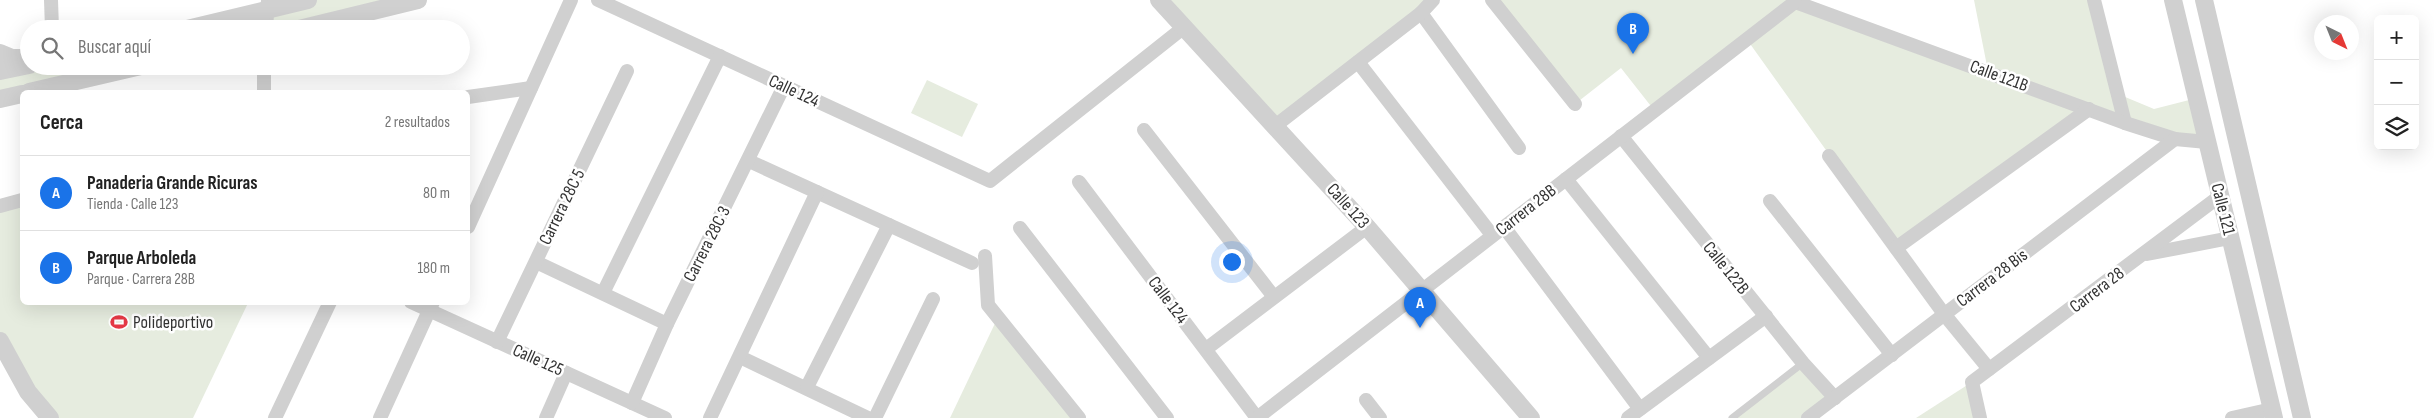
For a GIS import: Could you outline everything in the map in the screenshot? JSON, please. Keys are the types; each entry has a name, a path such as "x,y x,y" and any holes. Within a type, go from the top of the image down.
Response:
{"street":[{"path":"51,0 52,20"},
{"path":"217,20 268,5 308,0"},
{"path":"337,20 418,0"},
{"path":"470,223 571,0"},
{"name":"Calle 124","path":"598,0 990,181 1183,28"},
{"name":"Calle 123","path":"1159,0 1367,227 1531,418"},
{"path":"1275,126 1421,14 1433,0"},
{"path":"1492,0 1576,104"},
{"path":"2094,0 2126,123"},
{"name":"Calle 121","path":"2173,0 2273,414"},
{"name":"Calle 121","path":"2204,0 2302,418"},
{"name":"Calle 121B","path":"1795,1 2126,123 2175,139 2207,142"},
{"name":"Carrera 28B","path":"1257,418 1795,1"},
{"path":"267,20 268,5"},
{"path":"1421,14 1519,148"},
{"path":"0,53 12,58 20,58"},
{"path":"603,293 720,56"},
{"path":"1358,62 1492,236"},
{"path":"0,72 20,67"},
{"name":"Carrera 28C 5","path":"497,342 627,71"},
{"path":"38,90 103,75"},
{"path":"264,75 264,90"},
{"name":"Carrera 28C 3","path":"632,403 667,324 749,161 784,86"},
{"path":"470,97 531,88"},
{"path":"0,108 17,95"},
{"path":"1896,248 2088,109"},
{"path":"1144,130 1274,297"},
{"name":"Calle 122B","path":"1621,136 1803,363 1835,398"},
{"name":"Carrera 28 Bis","path":"1808,418 2175,139"},
{"path":"1829,156 1944,314 1989,369"},
{"path":"749,161 889,225 978,259 988,305 1079,418"},
{"path":"1566,179 1709,358"},
{"name":"Calle 124","path":"1079,182 1257,418"},
{"path":"710,418 817,192"},
{"name":"Carrera 28","path":"1980,418 1972,382 2144,255 2220,196"},
{"path":"0,206 20,201"},
{"path":"1770,201 1892,355"},
{"path":"806,387 889,225"},
{"path":"1206,349 1367,227"},
{"path":"1504,227 1640,409"},
{"path":"1020,228 1167,418"},
{"path":"2144,255 2230,238"},
{"path":"536,262 667,324"},
{"path":"875,418 933,299"},
{"path":"275,418 329,305"},
{"path":"380,418 431,307"},
{"name":"Calle 125","path":"431,307 497,342 632,403 647,414 665,418"},
{"path":"1628,418 1766,316"},
{"path":"0,341 28,392 50,418"},
{"path":"740,357 868,418"},
{"path":"546,418 566,373"},
{"path":"1366,400 1380,418"},
{"path":"2232,418 2273,414"}],"lane":[{"path":"1732,418 1803,363"}],"shaded area":[{"path":"308,0 418,0 336,20 225,20"},
{"path":"1171,0 1433,0 1275,126"},
{"path":"1492,0 1795,0 1988,71 1974,0 2094,0 2118,94 2154,109 2197,98 2207,142 2088,109 1896,248 1748,41 1654,110 1621,68 1575,104"},
{"path":"20,68 20,75 103,75 38,90 20,90 20,94 0,99 0,71"},
{"path":"927,80 978,104 962,137 911,113"},
{"name":"Polideportivo","path":"20,201 20,305 247,305 193,418 50,418 0,341 0,206"},
{"path":"998,317 1079,418 950,418"},
{"path":"1803,363 1835,398 1808,418 1732,418"},
{"path":"1972,382 1980,418 1916,418"}],"place":[{"name":"Parque Arboleda","path":"1633,54"},
{"name":"Polideportivo","path":"119,322"},
{"name":"Panaderia Grande Ricuras","path":"1420,328"}]}
